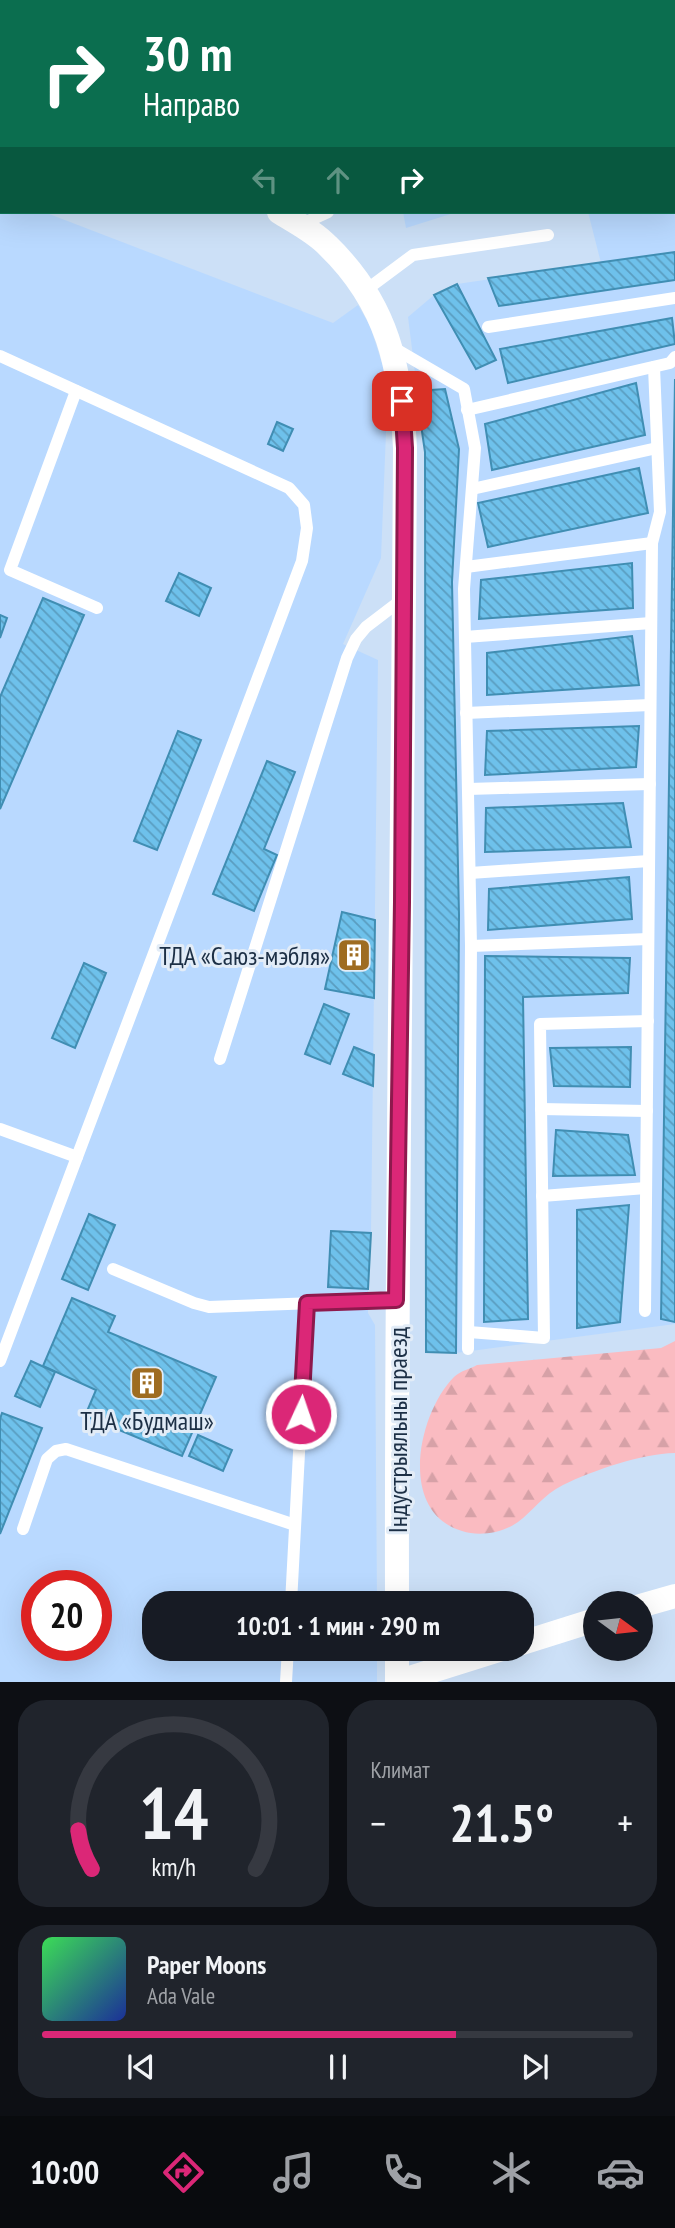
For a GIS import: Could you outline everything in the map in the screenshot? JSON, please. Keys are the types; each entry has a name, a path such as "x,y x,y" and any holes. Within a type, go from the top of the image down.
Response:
{"street":[{"name":"Індустрыяльны праезд","path":"282,214 328,244 366,290 392,347 402,401 405,448 396,1300 397,1591"},
{"path":"653,1602 675,1595"},
{"path":"534,1639 583,1624"},
{"path":"397,1661 397,1682 464,1661"}],"lane":[{"path":"300,225 324,214"},
{"path":"366,290 413,255 548,235"},
{"path":"488,327 675,298"},
{"path":"392,347 464,389 475,448 466,567 465,637 471,946 468,1349"},
{"path":"0,356 289,488 304,505 307,528 302,562 0,1361"},
{"path":"467,410 670,363 675,357"},
{"path":"645,1311 652,542 660,512 654,367"},
{"path":"76,391 5,568 97,608"},
{"path":"472,489 657,448"},
{"path":"466,567 652,542"},
{"path":"220,1059 347,658 356,639 366,627 404,597"},
{"path":"465,637 651,623"},
{"path":"466,713 650,705"},
{"path":"468,789 650,784"},
{"path":"470,873 649,861"},
{"path":"471,946 648,939"},
{"path":"468,1332 544,1338 540,1024 648,1021"},
{"path":"541,1109 647,1111"},
{"path":"0,1129 77,1157"},
{"path":"542,1196 646,1188"},
{"path":"113,1269 209,1307 396,1300"},
{"path":"292,1591 307,1303"},
{"path":"23,1530 47,1459 56,1451 66,1449 295,1525"},
{"path":"286,1682 287,1661"}],"shaded area":[{"path":"0,214 49,214 333,323 358,305 370,326 388,382 381,558 343,644 378,660 371,1233 368,1289 368,1313 375,1325 377,1591 142,1591 142,1661 377,1661 377,1682 0,1682"},
{"path":"403,214 451,214 406,228"},
{"path":"589,214 675,214 675,1324 456,1353 426,1352 425,452 408,317 434,295 457,284 601,263"}],"green space":[{"path":"675,1341 675,1453 633,1460 575,1479 550,1493 518,1522 491,1533 462,1531 442,1520 428,1504 421,1483 420,1460 424,1437 441,1393 456,1375 477,1365 661,1348"}],"building":[{"path":"675,252 675,280 499,306 488,278"},
{"path":"457,284 496,360 476,369 434,295"},
{"path":"672,318 675,344 508,383 500,349"},
{"path":"675,379 675,1322 661,1319"},
{"path":"636,383 645,435 492,470 485,424"},
{"path":"445,389 459,449 452,582 459,915 456,1353 426,1352 425,452 416,391"},
{"path":"277,422 293,429 283,451 268,444"},
{"path":"639,468 648,513 488,547 478,503"},
{"path":"632,563 633,608 479,619 481,580"},
{"path":"179,573 211,588 199,616 166,601"},
{"path":"43,598 84,615 0,809 0,697"},
{"path":"0,615 7,618 0,638"},
{"path":"632,636 639,685 487,695 487,653"},
{"path":"639,726 636,767 485,775 487,731"},
{"path":"178,731 201,740 157,850 134,841"},
{"path":"267,761 295,772 264,849 277,855 254,911 213,894"},
{"path":"623,803 631,847 485,852 486,808"},
{"path":"629,877 632,919 488,930 489,889"},
{"name":"ТДА «Саюз-мэбля»","path":"342,912 375,920 374,998 325,989"},
{"path":"485,956 630,958 628,993 523,997 528,1319 484,1322"},
{"path":"84,963 106,973 75,1048 52,1038"},
{"path":"324,1004 349,1014 330,1064 305,1054"},
{"path":"354,1047 374,1055 373,1086 343,1074"},
{"path":"631,1047 630,1087 554,1086 550,1048"},
{"path":"556,1130 628,1135 635,1175 553,1176"},
{"path":"629,1205 620,1322 577,1328 577,1210"},
{"path":"89,1214 115,1225 88,1290 62,1279"},
{"path":"331,1231 371,1233 368,1289 328,1287"},
{"name":"ТДА «Будмаш»","path":"72,1298 115,1316 108,1332 216,1377 182,1456 85,1416 96,1390 43,1366"},
{"path":"31,1361 55,1372 40,1407 15,1396"},
{"path":"2,1413 42,1428 0,1534 0,1419"},
{"path":"198,1435 232,1450 223,1471 189,1456"}],"place":[{"name":"ТДА «Саюз-мэбля»","path":"354,955"},
{"name":"ТДА «Будмаш»","path":"147,1383"}],"route":[{"path":"301,1414 307,1303 396,1300 402,902 405,448 402,401"}]}
